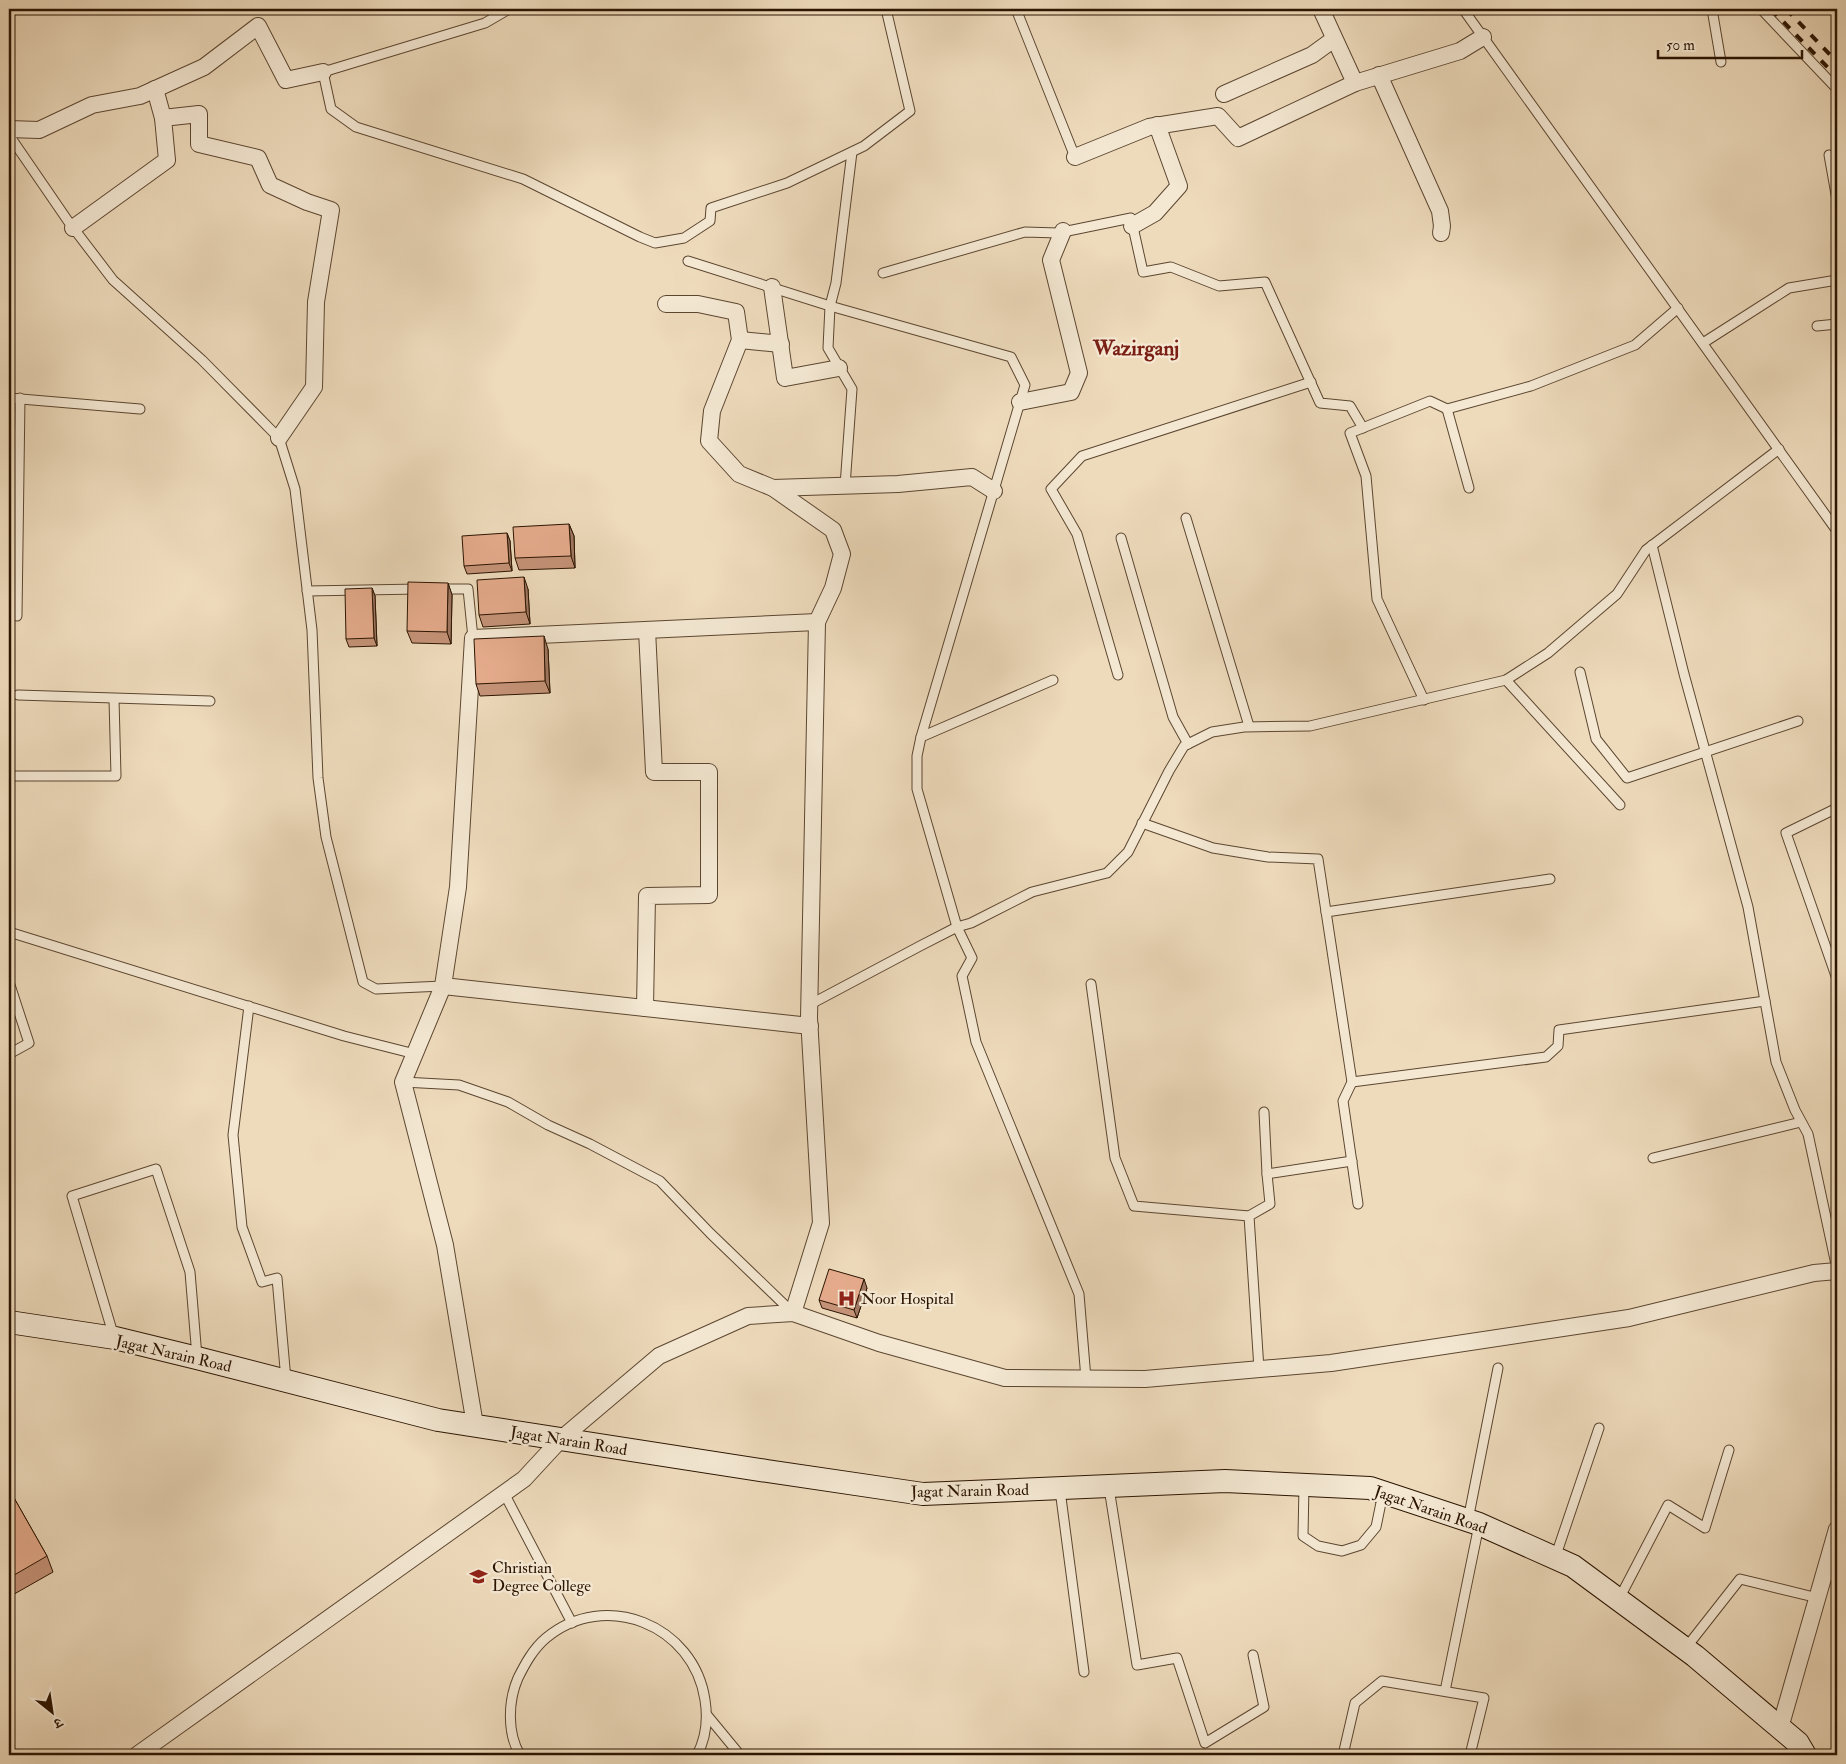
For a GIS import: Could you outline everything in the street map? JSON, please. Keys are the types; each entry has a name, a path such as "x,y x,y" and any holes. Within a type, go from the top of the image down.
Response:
{"street":[{"path":"1321,9 1355,83"},
{"path":"9,130 39,130 92,106 140,96 204,67 258,26 286,80 323,72"},
{"path":"1075,157 1149,127 1218,116 1238,138 1355,83 1460,51 1484,37"},
{"path":"1224,94 1312,55 1334,39"},
{"path":"1378,75 1440,211 1441,233"},
{"path":"73,228 167,160 163,118 155,89"},
{"path":"163,118 199,114 199,144 258,158 270,185 307,202 331,210 316,302 314,387 279,438"},
{"path":"1132,226 1155,213 1179,186 1157,126"},
{"path":"1020,402 1071,392 1079,373 1051,260 1063,232"},
{"path":"772,287 782,344 785,378 839,368"},
{"path":"666,304 698,304 736,312 740,340 712,411 709,441 739,474 773,488 833,530 842,554 833,588 817,622 809,1005 820,1223 793,1313"},
{"path":"740,340 782,344"},
{"path":"773,488 898,484 972,477 994,491"},
{"path":"475,1425 445,1245 403,1082 443,986 458,887 473,638 817,622"},
{"path":"645,1008 647,896 709,895 709,772 654,772 647,630"},
{"path":"443,986 810,1026"},
{"path":"137,1755 524,1479 561,1439 659,1356 748,1316 793,1313 879,1343 1005,1378 1146,1379 1331,1363 1629,1318 1814,1273 1837,1270"},
{"name":"Jagat Narain Road","path":"9,1322 115,1338 438,1420 923,1494 1225,1480 1370,1488 1474,1522 1573,1566 1685,1649 1806,1751"},
{"path":"1780,1728 1837,1529"}],"lane":[{"path":"508,9 485,23 323,72 331,109 356,127 523,179 640,237 656,243 684,238 710,221 711,208 787,183 864,146 910,111 886,9"},
{"path":"1016,9 1075,157"},
{"path":"1463,9 1837,531"},
{"path":"1712,9 1721,62"},
{"path":"1761,9 1837,89"},
{"path":"9,135 73,228 113,280 202,360 279,438 295,489 312,630 318,778 326,837 363,982 376,989 443,986"},
{"path":"845,486 852,389 828,348 830,306 836,283 852,152"},
{"path":"1829,155 1837,200"},
{"path":"883,272 1025,232 1063,232 1131,218 1143,272 1171,267 1219,286 1265,282 1320,403 1350,406 1363,428"},
{"path":"688,261 830,306 1011,357 1025,385 921,737 917,756 917,789 958,927 972,958 962,976 976,1042 1078,1294 1086,1379"},
{"path":"1703,343 1789,288 1837,280"},
{"path":"1424,700 1377,599 1366,476 1350,433 1430,401 1447,409 1531,386 1635,346 1678,308"},
{"path":"1817,326 1837,324"},
{"path":"1118,675 1077,534 1051,489 1082,456 1311,382"},
{"path":"9,398 140,409"},
{"path":"17,616 20,398"},
{"path":"1447,409 1468,488"},
{"path":"809,1005 920,946 1032,892 1107,873 1128,852 1169,771 1184,746 1212,732 1249,726 1310,726 1506,680 1548,653 1618,594 1646,550 1779,449"},
{"path":"1186,518 1249,726"},
{"path":"1121,538 1173,717 1188,744"},
{"path":"1652,545 1684,674 1748,907 1776,1062 1801,1122 1808,1134 1837,1270"},
{"path":"307,591 468,589 473,638"},
{"path":"1580,672 1596,739 1627,778 1798,721"},
{"path":"921,737 1053,680"},
{"path":"1506,680 1620,805"},
{"path":"18,695 210,701"},
{"path":"9,776 116,776 114,698"},
{"path":"1835,809 1786,833 1837,979"},
{"path":"1142,824 1213,848 1268,857 1318,859 1352,1082 1343,1100 1358,1204"},
{"path":"1326,912 1550,879"},
{"path":"9,932 344,1036 415,1054"},
{"path":"9,982 29,1043 9,1054"},
{"path":"1091,984 1114,1158 1134,1206 1249,1216 1270,1204 1266,1174 1264,1112"},
{"path":"1352,1082 1546,1057 1558,1046 1559,1030 1765,1001"},
{"path":"249,1006 233,1135 240,1209 242,1227 262,1282 277,1278 286,1381"},
{"path":"403,1082 459,1085 508,1102 548,1125 590,1144 660,1181 710,1233 793,1313"},
{"path":"1652,1158 1801,1122"},
{"path":"1266,1174 1352,1161"},
{"path":"115,1338 72,1196 156,1169 190,1272 197,1358"},
{"path":"1249,1216 1259,1369"},
{"path":"1444,1691 1474,1522 1498,1368"},
{"path":"1555,1558 1599,1428"},
{"path":"1618,1600 1668,1505 1705,1528 1729,1450"},
{"path":"1109,1485 1137,1665 1177,1658 1205,1743 1264,1707 1253,1655"},
{"path":"1304,1485 1303,1536 1318,1546 1342,1551 1362,1545 1376,1527 1383,1493"},
{"path":"1059,1487 1084,1672"},
{"path":"504,1493 572,1623"},
{"path":"1685,1649 1740,1579 1818,1598"},
{"path":"520,1755 516,1749 510,1719 514,1689 526,1661 546,1638 572,1623 604,1616 636,1619 665,1633 688,1655 703,1684 707,1715 702,1745 697,1755"},
{"path":"1343,1755 1355,1703 1382,1681 1484,1698 1470,1755"},
{"path":"707,1715 740,1755"}],"building":[{"path":"569,524 571,556 515,558 513,527"},
{"path":"507,533 509,563 464,566 462,536"},
{"path":"524,577 526,612 479,615 477,580"},
{"path":"408,582 448,583 447,632 407,631"},
{"path":"372,588 374,638 346,639 345,589"},
{"path":"544,636 545,681 476,684 474,639"},
{"path":"829,1269 864,1279 854,1310 819,1300"},
{"path":"9,1489 47,1556 9,1578"}],"railway":[{"path":"1771,9 1837,77"},
{"path":"1786,9 1837,62"}],"place":[{"name":"Noor Hospital","path":"847,1298"},
{"name":"Christian Degree College","path":"478,1576"}],"district":[{"name":"Wazirganj","path":"1136,348"}]}
